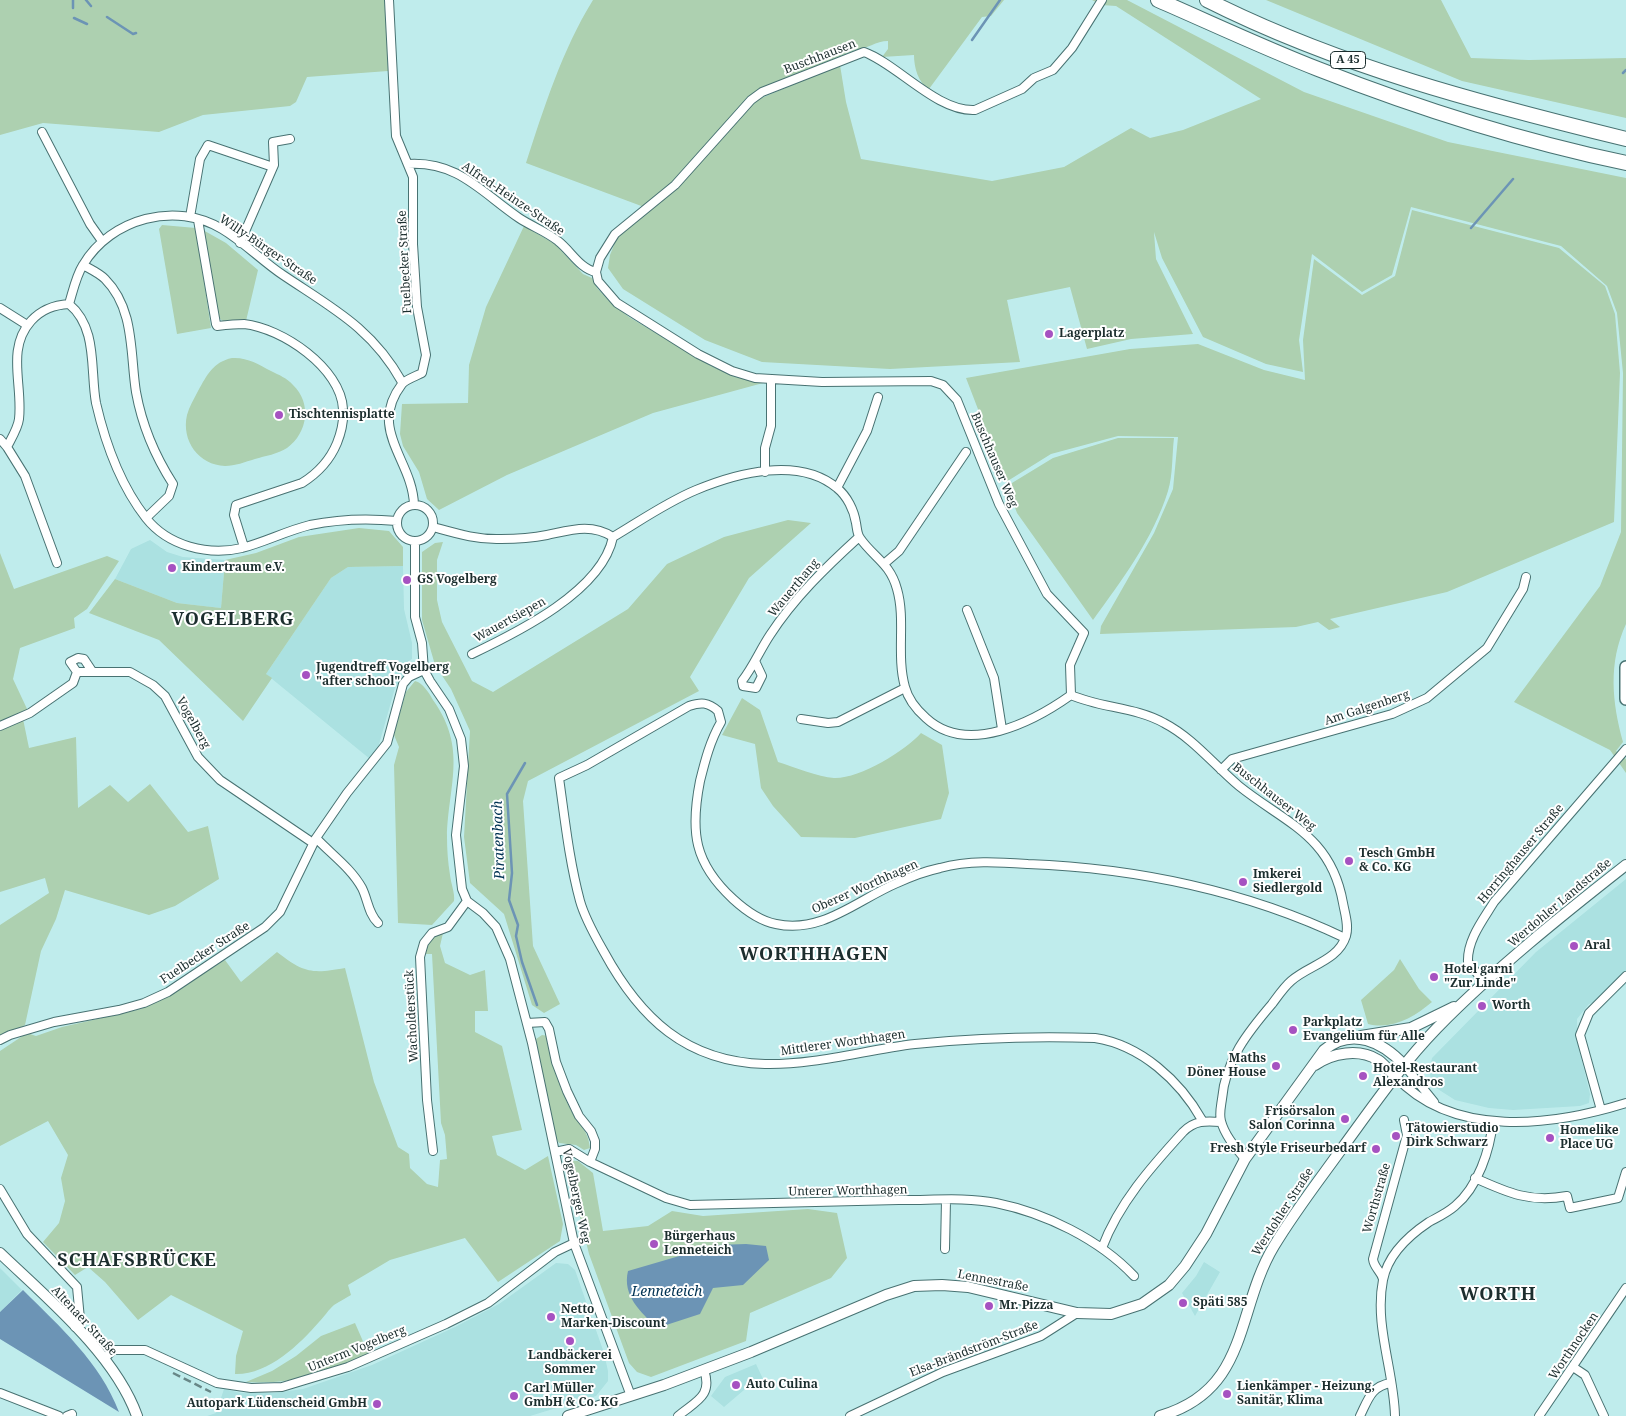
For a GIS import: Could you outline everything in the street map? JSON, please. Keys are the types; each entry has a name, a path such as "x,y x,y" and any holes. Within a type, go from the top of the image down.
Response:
{"highway":[{"name":"A 45","path":"1158,0 1317,69 1382,93 1448,116 1626,164"},
{"name":"A 45","path":"1207,0 1324,51 1422,87 1494,107 1626,139"}],"main road":[{"path":"1626,667 1626,698"},
{"name":"Werdohler Landstraße","path":"1404,1065 1464,1002 1485,983 1626,865"},
{"path":"1338,1041 1411,1028 1464,1002"},
{"path":"1338,1041 1352,1039 1372,1041 1390,1051 1404,1065"},
{"name":"Lennestraße","path":"568,1416 704,1370 886,1295 914,1286 942,1285 968,1288 1077,1313 1098,1314 1125,1311 1142,1304 1169,1285 1206,1234 1245,1159 1324,1050 1338,1041"},
{"name":"Lennestraße","path":"1310,1069 1331,1057 1355,1054 1377,1060 1395,1076"},
{"name":"Werdohler Straße","path":"1160,1416 1181,1408 1197,1398 1220,1377 1230,1363 1238,1345 1259,1275 1272,1249 1404,1065"},
{"name":"Altenaer Straße","path":"0,1253 75,1327 104,1359 123,1386 137,1416"}],"street":[{"name":"Fuelbecker Straße","path":"389,0 396,136 413,177 413,244 417,306 426,360 422,373 402,382"},
{"name":"Buschhausen","path":"596,272 600,258 615,234 675,185 708,150 737,112 762,92 864,52 874,56 910,82 947,103 967,111 975,110 1022,89 1034,78 1053,70 1072,48 1102,0"},
{"path":"42,132 90,224 102,241"},
{"path":"240,243 273,167 273,142 290,140"},
{"path":"244,547 234,516 236,505 302,483 312,477 334,449 342,425 343,410 334,384 314,359 301,348 261,328 245,324 218,326 216,324 194,219 200,158 208,145 273,167"},
{"name":"Alfred-Heinze-Straße","path":"408,164 428,163 461,175 510,212 557,240 586,268 596,272"},
{"name":"Willy-Bürger-Straße","path":"69,304 83,265 102,241 122,228 146,218 171,215 194,219 223,229 266,264 353,322 396,370 402,382"},
{"path":"83,265 105,279 118,298 131,335 137,393 152,449 173,484 169,496 146,518"},
{"name":"Buschhauser Weg","path":"596,272 601,286 616,303 698,354 732,371 755,378 822,382 931,381 950,391 957,400 999,504 1047,594 1084,633 1070,665 1071,695 1089,703 1132,712 1164,722 1192,742 1240,787 1297,826 1312,840 1334,872 1347,920 1345,938"},
{"path":"7,447 19,420 17,350 19,341 27,325 44,310 56,305 69,304 78,311 89,335 96,403 113,457 128,490 146,518 161,532 176,542 192,548 218,552 244,547 274,536 334,521 374,518 397,521"},
{"path":"0,308 27,325"},
{"path":"765,472 765,448 771,426 771,379"},
{"path":"402,382 390,411 389,435 412,484 414,505"},
{"path":"836,488 867,433 878,397"},
{"path":"0,439 25,476 58,563"},
{"name":"Buschhauser Weg","path":"885,563 899,551 966,452"},
{"path":"433,527 461,535 489,539 529,538 576,528 602,530 614,537 695,490 765,472 801,471 814,475 836,488 849,502 856,522 858,537 885,563 897,589 905,688 918,711 933,724 949,732 980,734 1002,729 1041,714 1071,695"},
{"path":"414,505 425,508 429,512 433,527 426,538 415,542 404,538 400,533 397,521 401,512 414,505"},
{"name":"Wauertsiepen","path":"472,654 528,626 556,607 593,574 610,551 614,537"},
{"name":"Wauerthang","path":"755,661 770,634 804,591 858,537"},
{"path":"415,542 415,617 422,643 424,670 449,709 461,739 464,766 456,835 462,889 467,901"},
{"name":"Am Galgenberg","path":"1221,770 1232,759 1392,714 1428,698 1487,648 1523,590 1526,577"},
{"path":"967,610 994,678 1002,729"},
{"name":"Vogelberg","path":"92,671 84,659 78,658 70,662 77,672 82,674 92,671 130,672 153,685 166,696 198,757 220,780 315,841"},
{"name":"Fuelbecker Straße","path":"0,1040 10,1035 54,1022 135,1005 168,992 265,927 280,912 315,841 347,793 387,743 403,684 409,677 424,670"},
{"name":"Vogelberg","path":"0,726 30,713 73,683 77,672"},
{"path":"801,718 828,723 838,722 905,688"},
{"name":"Mittlerer Worthhagen","path":"721,722 718,711 712,706 700,702 559,778 566,838 581,902 588,921 622,982 642,1009 662,1029 700,1051 734,1060 764,1064 790,1063 914,1044 978,1039 1078,1038 1114,1041 1134,1050 1173,1082 1195,1108 1202,1120"},
{"name":"Oberer Worthhagen","path":"721,722 709,748 695,806 694,833 698,849 703,862 722,889 754,916 776,924 804,926 831,918 857,906 896,883 939,868 985,862 1049,864 1128,873 1208,889 1269,908 1345,938"},
{"name":"Horringhauser Straße","path":"1485,983 1468,962 1470,947 1477,929 1494,902 1624,752"},
{"path":"315,841 356,878 372,918 378,923"},
{"name":"Vogelberger Weg","path":"467,901 483,913 496,927 510,959 527,1023 574,1243 631,1396"},
{"name":"Wacholderstück","path":"433,1151 427,1100 420,957 424,943 432,933 448,927 467,901"},
{"path":"1245,1159 1227,1135 1221,1122 1222,1092 1226,1073 1240,1046 1291,981 1324,962 1335,953 1345,938"},
{"path":"1601,1110 1580,1035 1589,1013 1626,976"},
{"name":"Vogelberger Weg","path":"527,1023 545,1022 549,1029 556,1062 567,1091 579,1116 591,1131 595,1142 595,1149 590,1162"},
{"path":"1404,1065 1437,1105"},
{"path":"1395,1076 1415,1095 1471,1120 1556,1119 1626,1103"},
{"path":"1102,1248 1110,1226 1142,1176 1189,1126 1202,1120 1221,1122"},
{"name":"Worthstraße","path":"1395,1416 1395,1399 1381,1312 1383,1279 1382,1273 1374,1265 1373,1259 1407,1134 1404,1120"},
{"name":"Worthstraße","path":"1383,1279 1395,1252 1403,1242 1413,1233 1456,1206 1468,1192 1491,1142 1493,1121"},
{"name":"Unterer Worthhagen","path":"555,1152 569,1149 590,1162 666,1198 690,1205 946,1200 994,1203 1023,1210 1062,1226 1102,1248 1122,1263 1134,1276"},
{"path":"1475,1178 1509,1194 1538,1199 1567,1196 1570,1208 1618,1198 1626,1172"},
{"path":"0,1189 27,1234 77,1287 80,1319 75,1327"},
{"path":"946,1200 946,1249"},
{"name":"Unterm Vogelberg","path":"104,1359 113,1350 145,1350 217,1383 251,1388 282,1387 348,1367 446,1324 488,1303 555,1252 574,1243"},
{"name":"Worthnocken","path":"1539,1416 1626,1288"},
{"name":"Elsa-Brändström-Straße","path":"850,1416 952,1368 1041,1336 1077,1313"},
{"path":"1573,1367 1585,1375 1604,1416"},
{"path":"678,1416 706,1391 709,1383 704,1370"},
{"path":"1360,1416 1371,1393 1379,1386 1391,1383"},
{"path":"0,1393 59,1416"}],"shaded area":[{"name":"Kindertraum e.V.","path":"150,540 167,552 183,557 225,560 221,608 177,603 115,579 131,549"},
{"path":"403,566 404,609 412,643 412,659 407,662 405,674 395,688 378,748 370,759 266,674 331,578 348,567"},
{"path":"1626,879 1626,984 1611,997 1589,1004 1577,1019 1577,1041 1590,1094 1589,1103 1580,1106 1513,1110 1489,1108 1455,1100 1433,1086 1429,1071 1432,1058 1536,952"},
{"path":"1204,1262 1220,1272 1195,1316 1182,1293 1196,1276"},
{"path":"556,1263 568,1264 575,1270 604,1353 608,1381 596,1396 530,1416 207,1416 216,1413 224,1389 241,1393 274,1393 303,1389 372,1365 455,1327 499,1304"},
{"path":"0,1268 22,1290 0,1312"},
{"name":"Auto Culina","path":"756,1364 763,1379 744,1390 724,1407 711,1396 725,1377"}],"green space":[{"path":"0,0 385,0 388,71 307,77 296,102 290,106 203,115 159,132 43,123 0,135"},
{"path":"593,0 1004,0 991,16 982,17 929,89 922,83 917,74 914,55 882,57 888,49 888,41 855,50 761,89 738,108 691,164 644,207 526,163 563,59"},
{"path":"1092,0 1127,0 1304,92 1448,142 1626,178 1626,624 1616,653 1614,697 1623,742 1616,751 1626,759 1626,773 1610,750 1514,702 1600,586 1621,532 1623,373 1617,313 1607,286 1561,246 1411,207 1392,275 1362,292 1312,254 1299,340 1303,372 1266,364 1203,337 1162,258 1154,232 1156,259 1193,334 1131,339 1087,349 1070,287 1007,300 1020,362 890,369 762,362 705,340 623,289 608,268 610,255 618,235 677,189 752,102 840,65 846,102 861,159 992,181 1064,167 1131,128 1150,138 1183,130 1261,99 1116,6 1101,5"},
{"path":"1266,0 1441,0 1471,58 1529,60 1626,58 1626,118 1462,81"},
{"path":"1412,210 1559,248 1605,286 1615,314 1620,373 1614,522 1447,592 1330,619 1340,627 1329,630 1318,622 1296,627 1100,634 1101,626 1154,533 1173,489 1178,437 1118,436 1051,454 1006,482 966,378 1130,349 1198,344 1264,370 1305,380 1303,340 1314,259 1362,295 1395,276"},
{"path":"162,225 196,228 211,328 177,334 159,229"},
{"path":"524,226 555,244 583,274 592,278 597,288 610,302 629,317 711,366 735,377 763,383 653,413 507,475 439,510 427,499 419,472 403,446 400,434 402,404 468,403 469,365 486,307"},
{"path":"203,230 226,243 258,270 246,321 223,321 217,317"},
{"path":"232,358 252,362 288,380 299,392 303,400 305,418 299,434 287,448 271,455 236,465 225,466 207,461 194,450 187,434 186,425 190,406 208,375 215,366"},
{"path":"1118,438 1174,438 1171,478 1162,509 1154,526 1126,574 1093,620 1017,513 1007,486 1053,458"},
{"path":"788,520 811,523 749,578 690,677 699,691 528,781 523,801 533,946 560,1004 544,1013 532,1005 504,914 470,883 464,837 470,731 451,689 435,665 422,620 422,552 435,543 443,542 437,560 437,600 442,622 472,681 493,692 628,609 667,564 724,537"},
{"path":"359,528 389,531 403,547 403,566 348,567 331,578 266,674 272,678 243,721 159,640 89,613 115,579 177,603 221,608 225,560 256,553 299,537"},
{"path":"0,553 14,589 107,556 119,561 87,609 74,618 75,628 20,648 13,679 28,711 22,714 29,748 76,737 78,808 110,785 128,802 150,784 188,832 208,826 219,879 175,906 149,915 65,890 56,919 41,951 25,1025 0,1037 0,925 49,893 45,878 0,892"},
{"path":"415,681 421,684 430,694 444,718 453,751 447,837 448,861 454,901 432,925 398,923 394,765 399,747 394,735 406,692"},
{"path":"742,698 760,710 778,762 821,776 844,777 868,769 904,748 921,733 942,745 949,793 941,819 855,838 801,837 773,806 761,788 755,744 722,735"},
{"path":"443,933 440,946 445,963 470,975 485,970 488,1011 475,1011 475,1032 502,1046 522,1130 492,1136 497,1155 525,1170 548,1156 563,1224 560,1241 498,1282 465,1238 390,1260 348,1285 351,1295 332,1307 302,1340 282,1357 259,1370 235,1374 236,1356 243,1331 171,1295 138,1320 105,1282 88,1267 75,1275 43,1242 59,1223 65,1201 61,1178 68,1155 48,1121 0,1146 0,1051 27,1033 36,1036 62,1027 141,1009 170,994 225,960 241,982 277,952 294,964 309,970 324,971 345,968 374,1082 398,1147 409,1154 410,1168 427,1184 438,1187 440,1160 447,1159 445,1135 441,1123 432,954 424,954 432,937"},
{"path":"1400,959 1419,989 1432,1002 1418,1013 1403,1021 1386,1025 1368,1024 1361,1000 1394,970"},
{"path":"542,1035 548,1036 564,1096 586,1133 590,1148 584,1150 576,1145 559,1143 553,1133 536,1039"},
{"path":"566,1160 578,1161 593,1173 603,1231 648,1226 672,1211 703,1216 808,1209 837,1213 847,1258 831,1278 750,1313 746,1341 651,1377 637,1372 629,1363 589,1254"},
{"path":"355,1323 369,1355 340,1368 309,1377 277,1382 246,1382 272,1371 296,1356 321,1336"}],"water":[{"name":"Lenneteich","path":"746,1244 766,1246 769,1260 743,1285 713,1288 700,1314 657,1328 639,1310 630,1296 627,1280 628,1271 717,1245"},
{"path":"23,1290 65,1332 90,1361 111,1394 119,1412 0,1339 0,1312"}],"waterway":[{"path":"73,0 73,8"},
{"path":"86,0 91,6"},
{"path":"972,40 1000,0"},
{"path":"107,17 133,34 136,33"},
{"path":"74,18 87,24"},
{"path":"1623,73 1626,70"},
{"path":"1471,228 1513,179"},
{"name":"Piratenbach","path":"525,763 507,794 512,873 509,900 518,925 516,936 522,962 537,1005"}],"railway":[{"path":"173,1373 211,1392"}],"place":[{"name":"Lagerplatz","path":"1049,334"},
{"name":"Tischtennisplatte","path":"279,415"},
{"name":"Kindertraum e.V.","path":"172,568"},
{"name":"GS Vogelberg","path":"407,580"},
{"name":"Jugendtreff Vogelberg \"after school\"","path":"306,675"},
{"name":"Tesch GmbH & Co. KG","path":"1349,861"},
{"name":"Imkerei Siedlergold","path":"1243,882"},
{"name":"Aral","path":"1574,946"},
{"name":"Hotel garni \"Zur Linde\"","path":"1434,977"},
{"name":"Worth","path":"1482,1006"},
{"name":"Parkplatz Evangelium für Alle","path":"1293,1030"},
{"name":"Maths Döner House","path":"1276,1066"},
{"name":"Hotel-Restaurant Alexandros","path":"1363,1076"},
{"name":"Frisörsalon Salon Corinna","path":"1345,1119"},
{"name":"Tätowierstudio Dirk Schwarz","path":"1396,1136"},
{"name":"Homelike Place UG","path":"1550,1138"},
{"name":"Fresh Style Friseurbedarf","path":"1376,1149"},
{"name":"Bürgerhaus Lenneteich","path":"654,1244"},
{"name":"Späti 585","path":"1183,1303"},
{"name":"Mr. Pizza","path":"989,1306"},
{"name":"Netto Marken-Discount","path":"551,1317"},
{"name":"Landbäckerei Sommer","path":"570,1341"},
{"name":"Auto Culina","path":"736,1385"},
{"name":"Lienkämper - Heizung, Sanitär, Klima","path":"1227,1394"},
{"name":"Carl Müller GmbH & Co. KG","path":"514,1396"},
{"name":"Autopark Lüdenscheid GmbH","path":"377,1404"}],"district":[{"name":"VOGELBERG","path":"233,620"},
{"name":"WORTHHAGEN","path":"814,955"},
{"name":"SCHAFSBRÜCKE","path":"137,1261"},
{"name":"WORTH","path":"1498,1295"}]}
